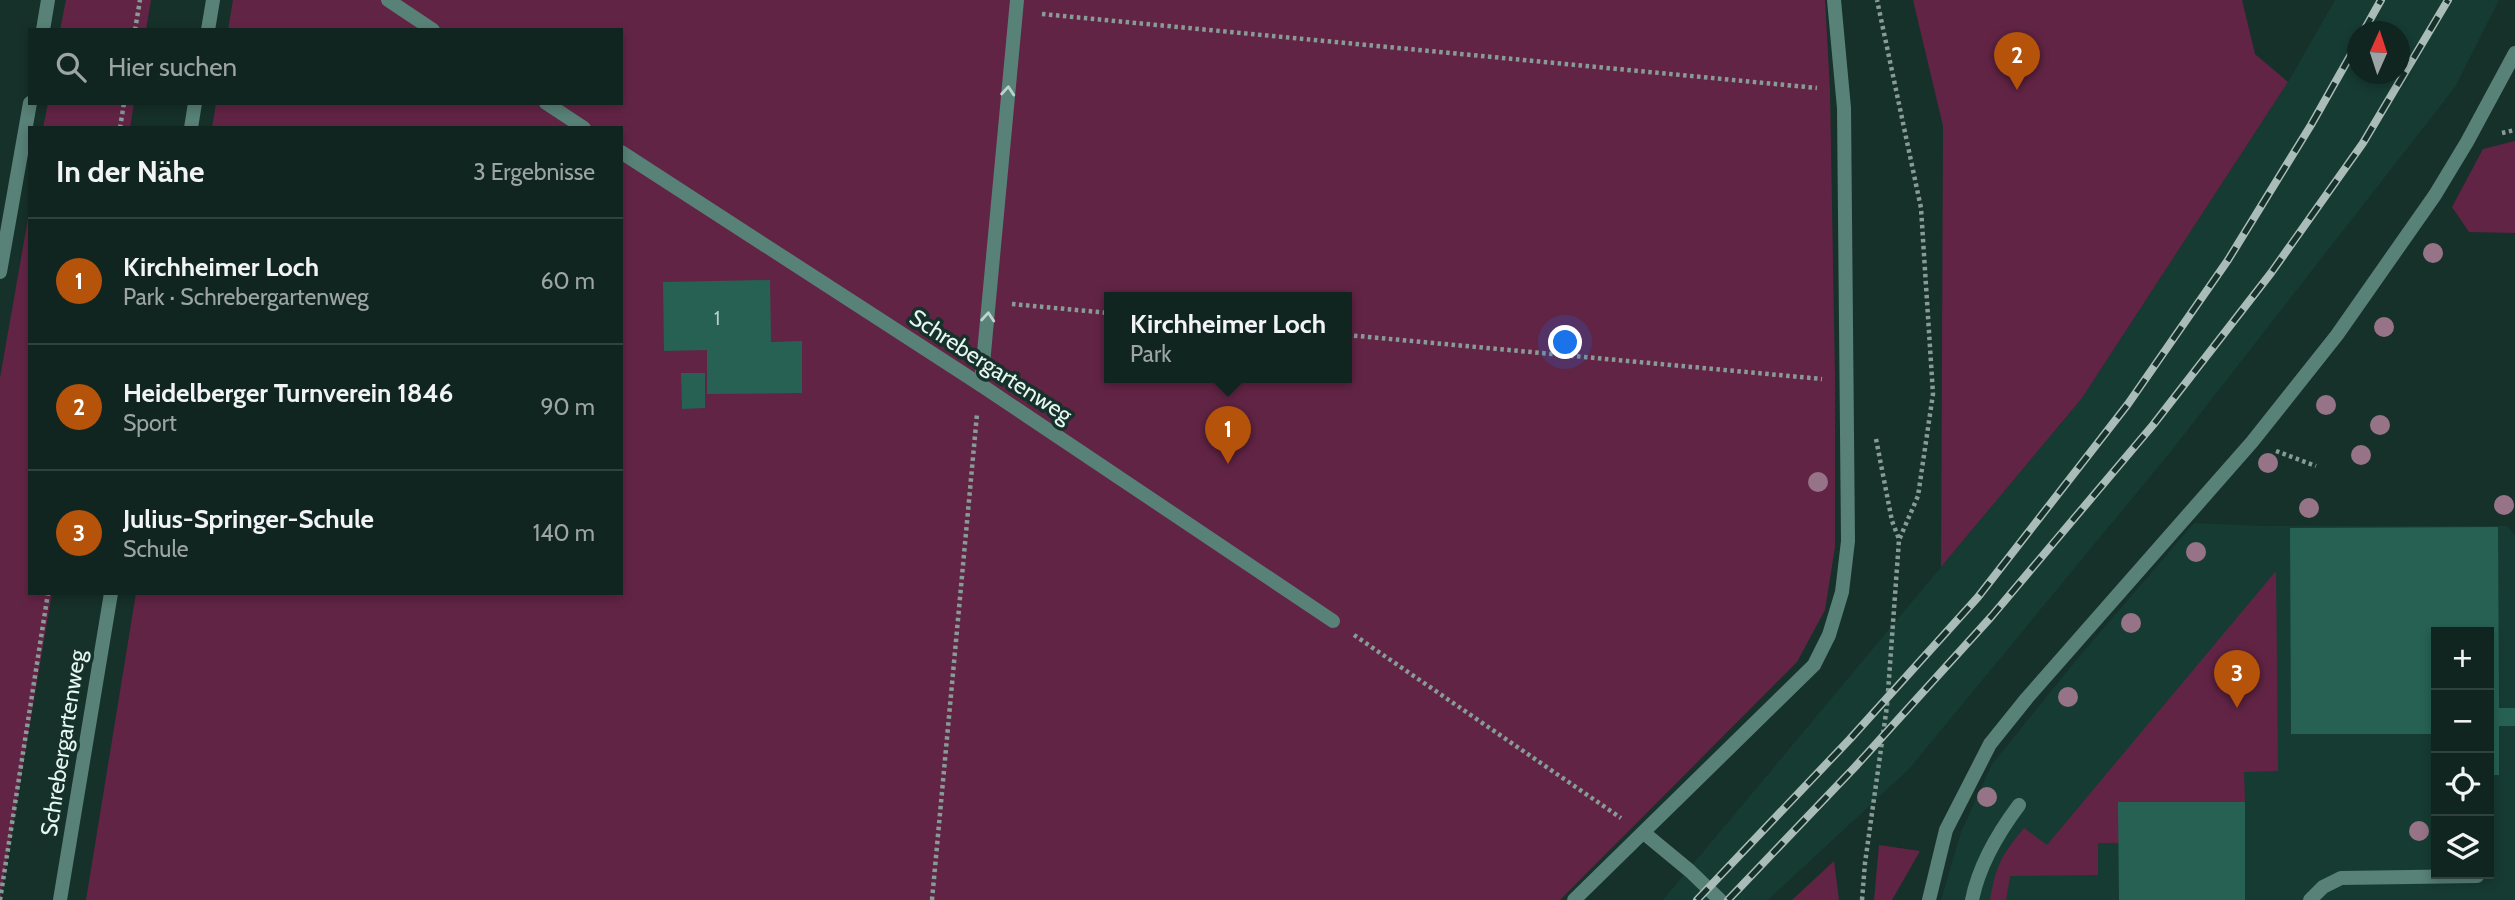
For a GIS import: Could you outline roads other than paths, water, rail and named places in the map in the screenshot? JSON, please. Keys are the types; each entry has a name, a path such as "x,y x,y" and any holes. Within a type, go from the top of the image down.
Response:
{"street":[{"path":"43,28 48,0"},
{"path":"208,28 213,0"},
{"path":"388,0 430,28"},
{"path":"1574,900 1814,666 1829,635 1842,592 1847,541 1847,381 1843,90 1834,0"},
{"path":"981,385 1016,6"},
{"path":"1929,900 1946,830 1990,744 2027,698 2252,442 2337,335 2435,195 2515,53"},
{"path":"0,272 30,105"},
{"path":"191,126 195,105"},
{"path":"549,105 580,126"},
{"name":"Schrebergartenweg","path":"623,153 981,385 1333,621"},
{"name":"Schrebergartenweg","path":"60,900 111,595"},
{"path":"1972,900 1999,831 2019,805"},
{"path":"1644,833 1720,900"},
{"path":"2310,900 2323,887 2341,878 2431,877"}],"railway":[{"path":"2369,21 2381,0"},
{"path":"1728,900 1855,767 1991,617 2153,425 2271,273 2363,143 2448,0"},
{"path":"1697,900 1850,739 1978,597 2128,404 2228,260 2347,61"}],"place":[{"name":"Heidelberger Turnverein 1846","path":"2017,90"},
{"name":"Kirchheimer Loch","path":"1228,464"},
{"name":"Julius-Springer-Schule","path":"2237,708"}]}
